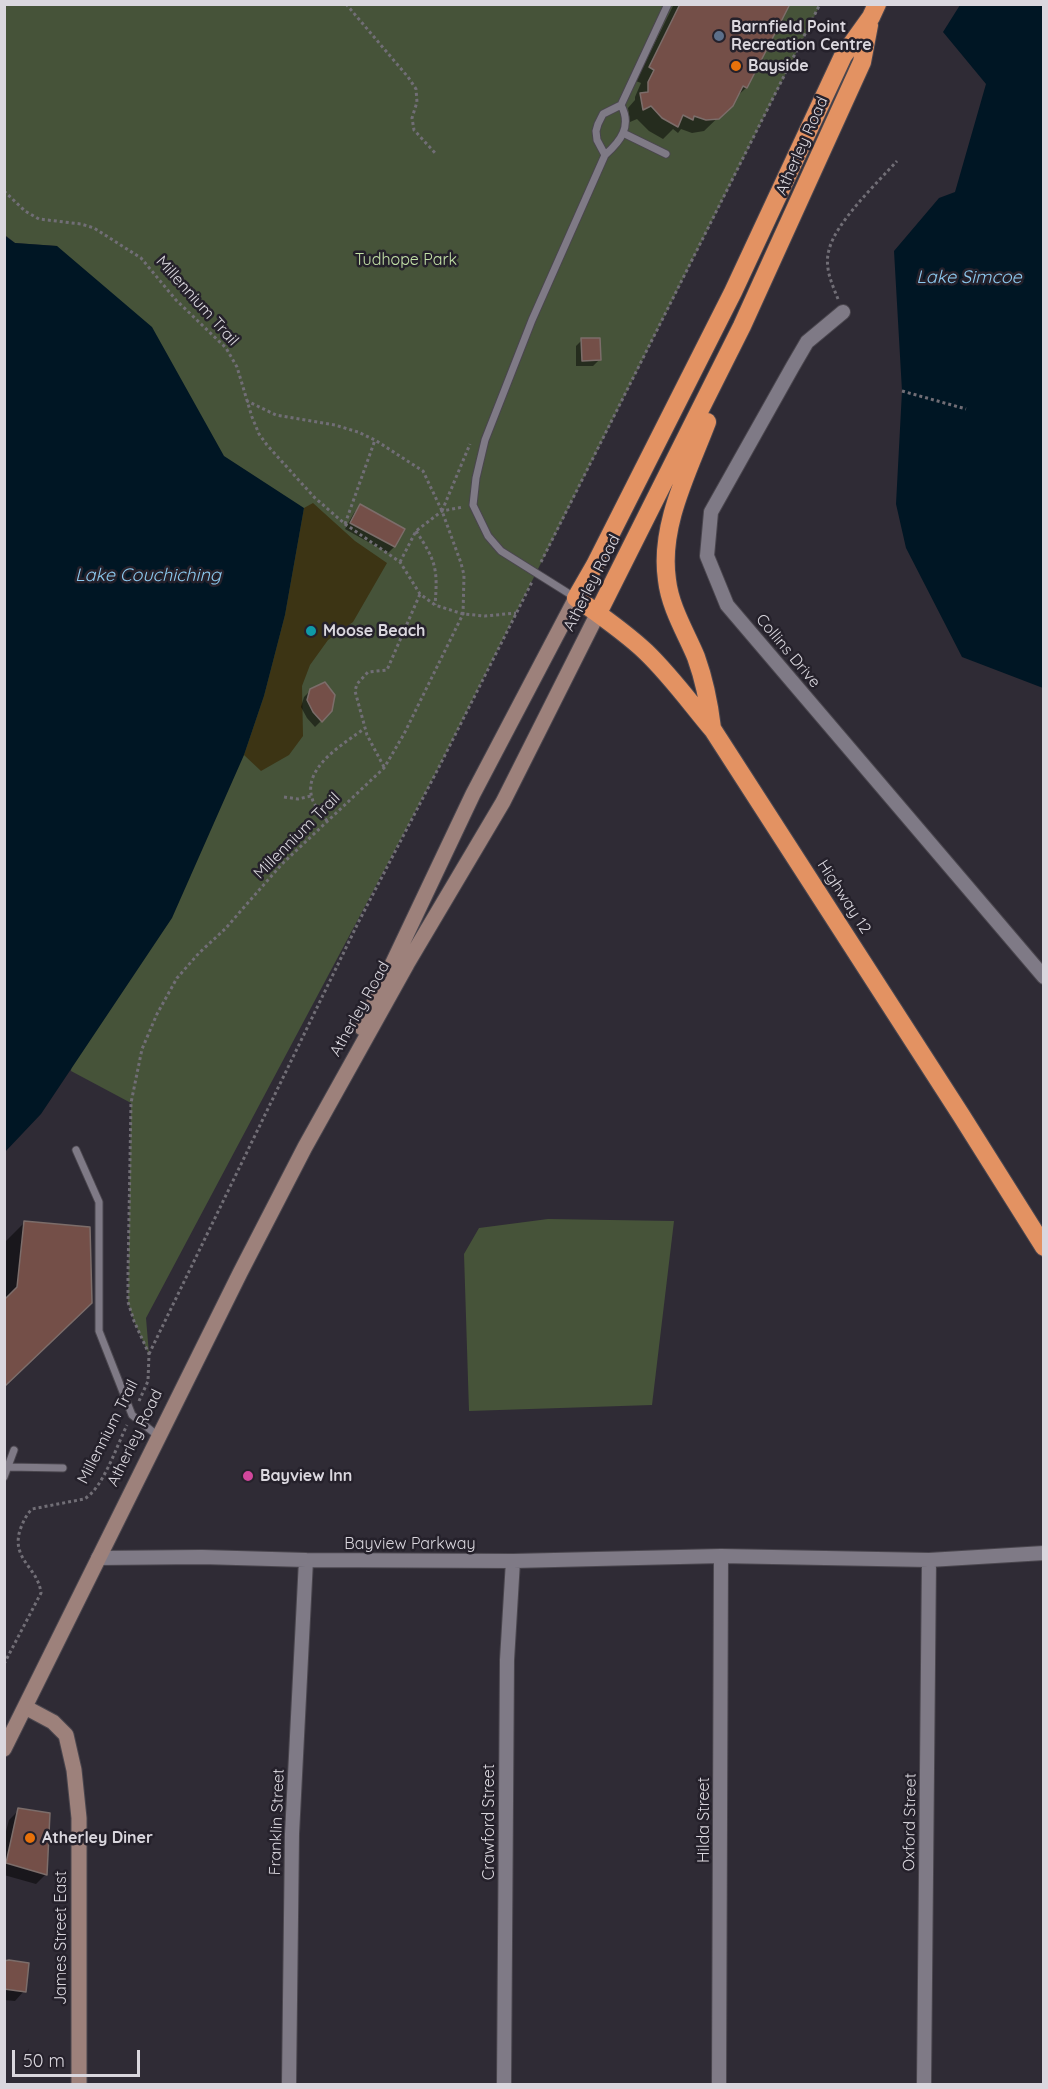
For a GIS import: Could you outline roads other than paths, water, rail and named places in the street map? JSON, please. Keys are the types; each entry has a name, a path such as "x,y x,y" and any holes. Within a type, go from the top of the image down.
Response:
{"highway":[{"name":"Atherley Road","path":"598,613 742,326 862,62 874,10"},
{"name":"Atherley Road","path":"576,598 733,292 843,56 874,10"},
{"path":"713,730 706,687 670,594 665,563 670,524 676,502 742,326"},
{"name":"Highway 12","path":"576,598 646,652 666,672 713,730 1044,1247"}],"main road":[{"name":"Atherley Road","path":"4,1749 158,1436 305,1147 473,794 576,598"},
{"name":"Atherley Road","path":"305,1147 407,964 503,801 598,613"},
{"name":"James Street East","path":"25,1707 53,1722 66,1735 74,1770 79,1818 79,2085"}],"street":[{"name":"Collins Drive","path":"843,312 807,342 711,513 707,556 727,605 1044,976"},
{"path":"929,1560 1044,1553"},
{"name":"Bayview Parkway","path":"98,1558 513,1561 721,1556 929,1560"},
{"name":"Hilda Street","path":"719,2085 721,1556"},
{"name":"Franklin Street","path":"289,2085 292,1834 306,1560"},
{"name":"Oxford Street","path":"924,2085 929,1560"},
{"name":"Crawford Street","path":"504,2085 507,1660 513,1561"}],"lane":[{"path":"605,155 597,140 598,124 603,114 621,105 668,4"},
{"path":"576,598 501,551 488,537 473,505 476,478 485,440 532,320 605,155 620,141 623,133 624,112 621,105"},
{"path":"623,133 666,154"},
{"path":"76,1150 99,1202 99,1331 132,1415 158,1436"},
{"path":"4,1477 14,1450"},
{"path":"8,1467 63,1468"}],"water":[{"name":"Lake Simcoe","path":"960,5 1043,5 1043,688 962,657 906,548 896,504 902,391 894,251 939,198 955,192 986,84 943,32"},
{"name":"Lake Couchiching","path":"4,235 15,243 57,246 152,327 224,456 304,508 285,615 264,696 244,755 172,918 41,1114 5,1152"}],"place":[{"name":"Barnfield Point Recreation Centre","path":"719,36"},
{"name":"Bayside","path":"736,66"},
{"name":"Moose Beach","path":"311,631"},
{"name":"Bayview Inn","path":"248,1476"},
{"name":"Atherley Diner","path":"30,1838"}],"park label":[{"name":"Tudhope Park","path":"406,260"}]}
